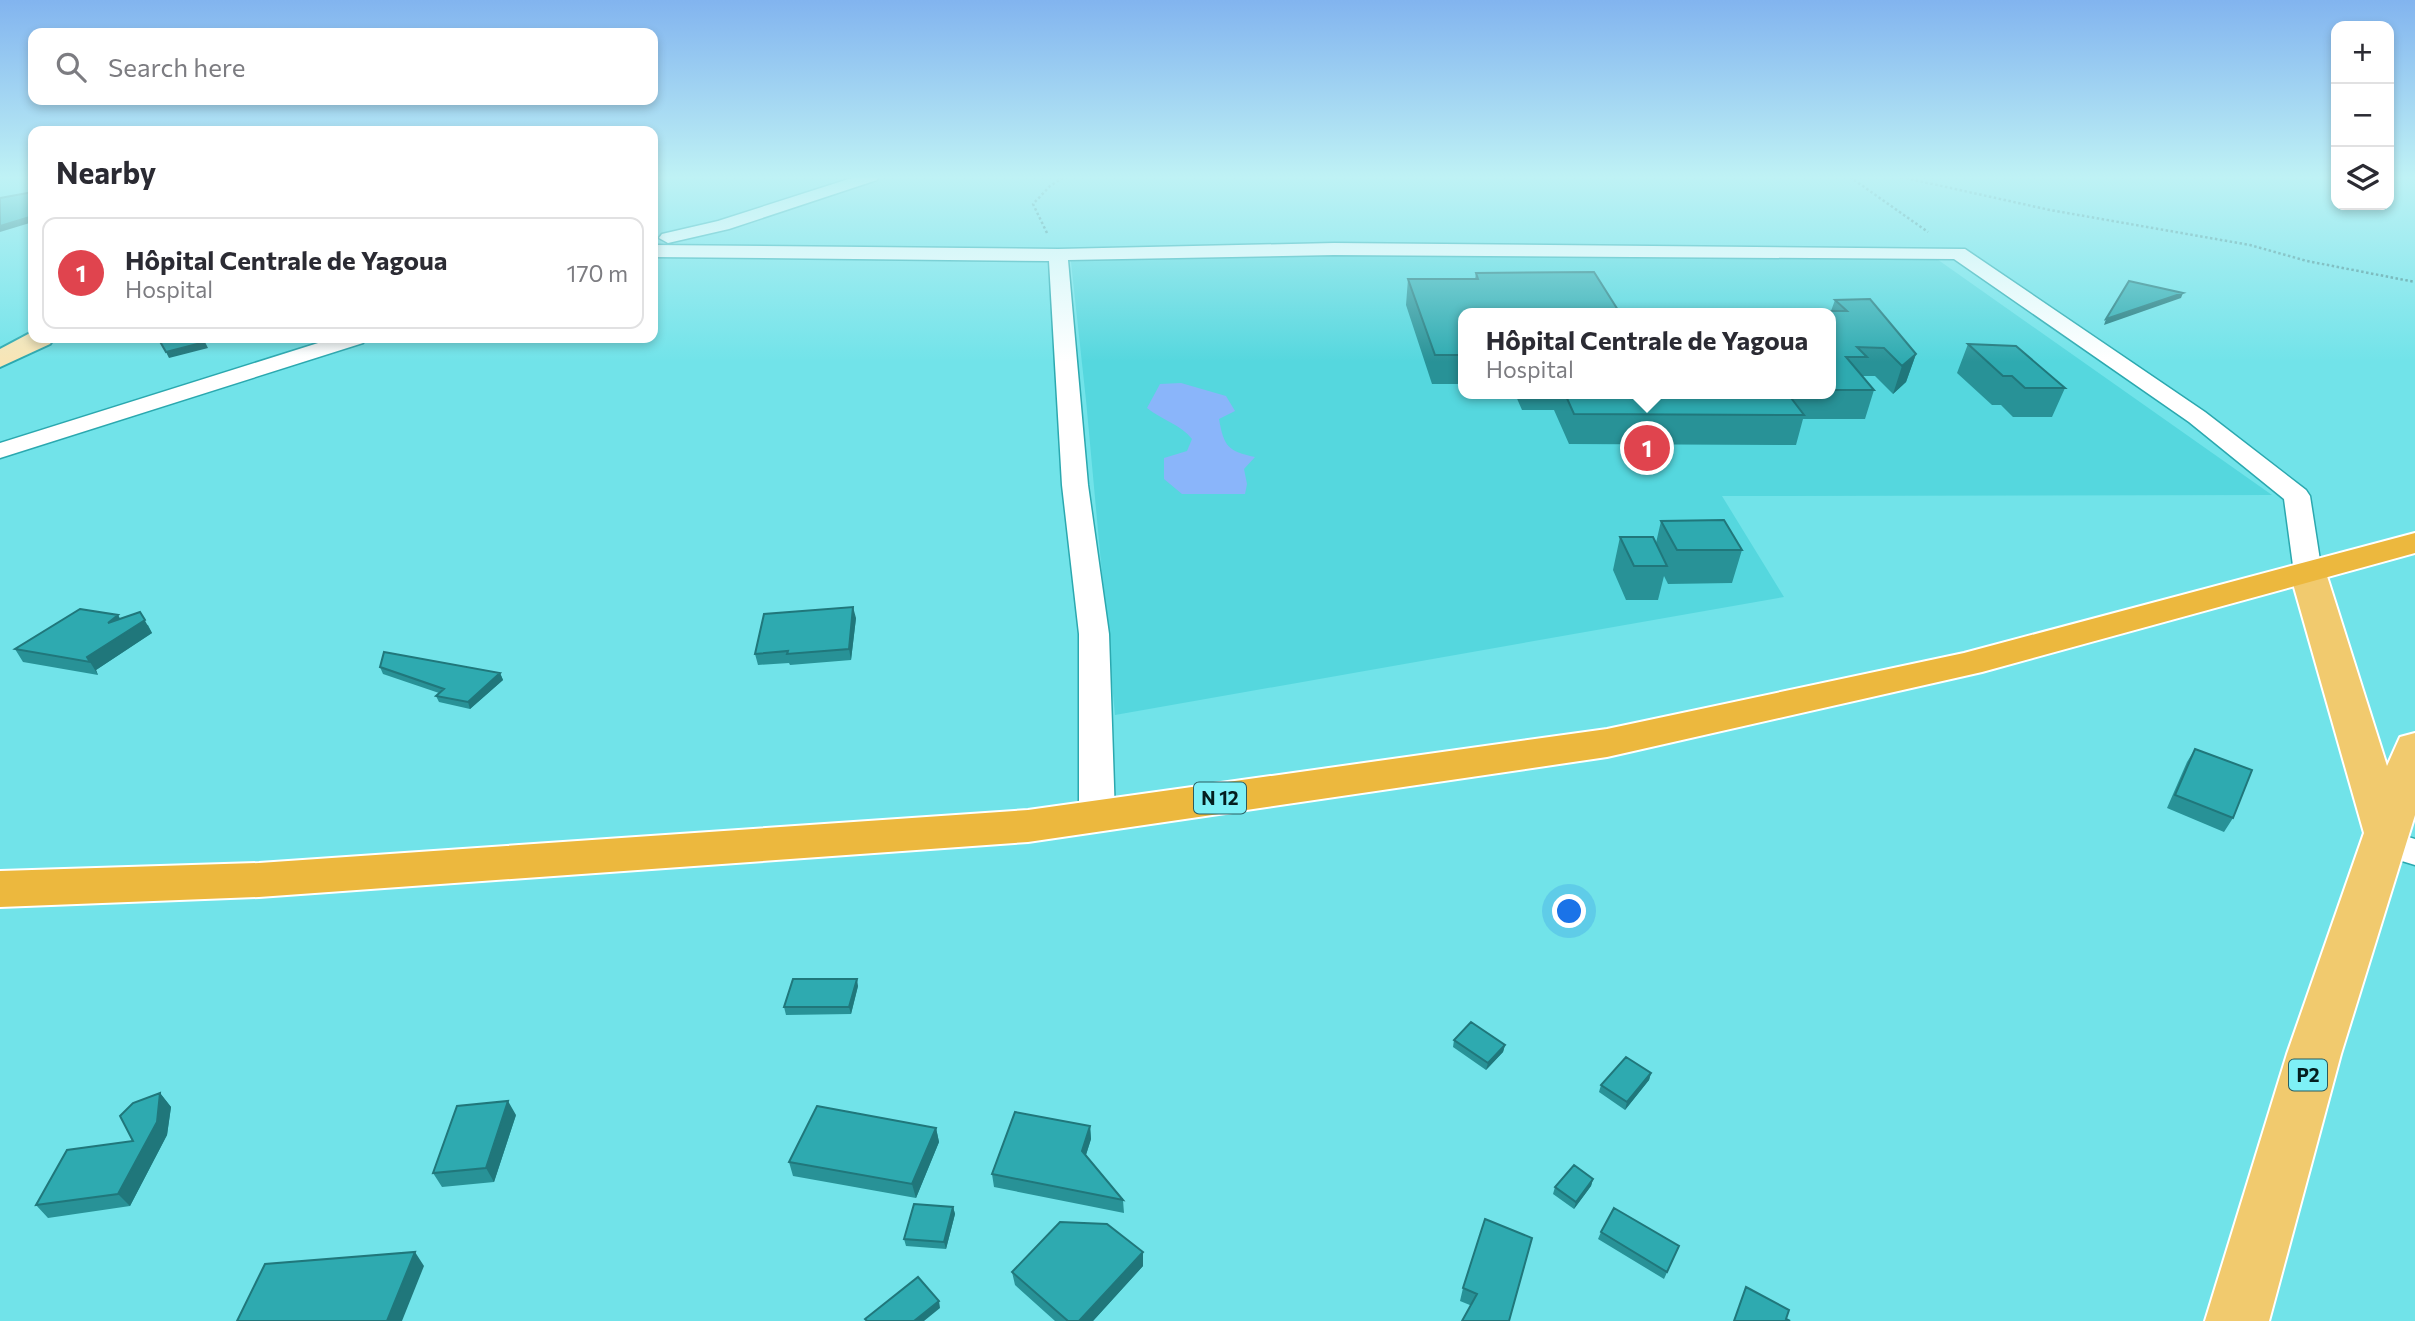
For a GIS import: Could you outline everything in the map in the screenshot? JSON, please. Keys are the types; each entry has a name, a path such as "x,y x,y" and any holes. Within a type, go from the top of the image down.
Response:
{"highway":[{"name":"N 12","path":"0,888 259,880 1028,826 1607,743 1968,664 2415,543"}],"main road":[{"path":"0,359 31,343"},
{"path":"2308,573 2395,842"},
{"name":"P2","path":"2237,1321 2314,1054 2395,842 2415,747"}],"street":[{"path":"658,251 1058,255 1334,249 1958,253 2197,417 2297,496 2308,573"},
{"path":"1058,255 1075,485 1094,634 1097,816"},
{"path":"0,451 339,343"}],"path":[{"path":"1050,239 1058,255"},
{"path":"1938,239 1958,253"},
{"path":"2214,239 2250,245 2307,261 2415,282"}],"shaded area":[{"path":"1070,253 1934,257 2272,495 1722,496 1784,597 1115,715"},
{"path":"1181,383 1226,396 1235,411 1219,419 1225,442 1233,450 1255,457 1244,469 1247,484 1245,494 1182,494 1164,479 1164,458 1187,451 1192,439 1147,408 1160,384"}],"building":[{"path":"1594,272 1617,308 1458,308 1458,355 1435,355 1408,279 1478,279 1476,273"},
{"path":"2129,281 2183,293 2106,319"},
{"path":"1870,299 1916,354 1902,366 1884,348 1857,347 1867,357 1846,357 1874,390 1836,390 1836,311 1847,311 1835,300"},
{"path":"161,343 201,343 166,352"},
{"path":"1968,344 2016,346 2065,388 2025,388 2012,376 2003,376"},
{"path":"1567,399 1792,399 1804,415 1574,414"},
{"path":"1724,520 1742,550 1677,550 1661,521"},
{"path":"1620,537 1653,537 1667,566 1634,566"},
{"path":"853,607 849,649 755,654 764,614"},
{"path":"80,609 118,615 108,623 140,612 145,620 87,657 90,662 15,649"},
{"path":"384,652 500,673 468,702 436,696 444,689 380,667"},
{"path":"2195,749 2252,770 2233,818 2175,795"},
{"path":"793,979 857,979 849,1007 784,1007"},
{"path":"1471,1022 1505,1045 1488,1063 1454,1040"},
{"path":"1626,1057 1651,1073 1627,1102 1601,1085"},
{"path":"160,1093 157,1122 118,1194 36,1205 67,1150 133,1141 120,1116 133,1103"},
{"path":"508,1101 486,1168 433,1173 457,1106"},
{"path":"817,1106 936,1128 912,1184 789,1162"},
{"path":"1015,1112 1090,1126 1082,1151 1123,1200 992,1174"},
{"path":"1574,1165 1593,1179 1576,1202 1555,1187"},
{"path":"914,1204 953,1207 944,1242 904,1239"},
{"path":"1614,1208 1679,1246 1667,1272 1601,1232"},
{"path":"1485,1219 1532,1238 1509,1321 1462,1321 1477,1294 1463,1288"},
{"path":"1060,1222 1107,1224 1143,1252 1079,1321 1068,1321 1012,1272"},
{"path":"415,1252 387,1321 237,1321 265,1264"},
{"path":"918,1277 939,1301 914,1321 865,1319"},
{"path":"1746,1287 1789,1310 1786,1319 1790,1321 1734,1321"}],"place":[{"name":"Hôpital Centrale de Yagoua","path":"1647,448"}]}
